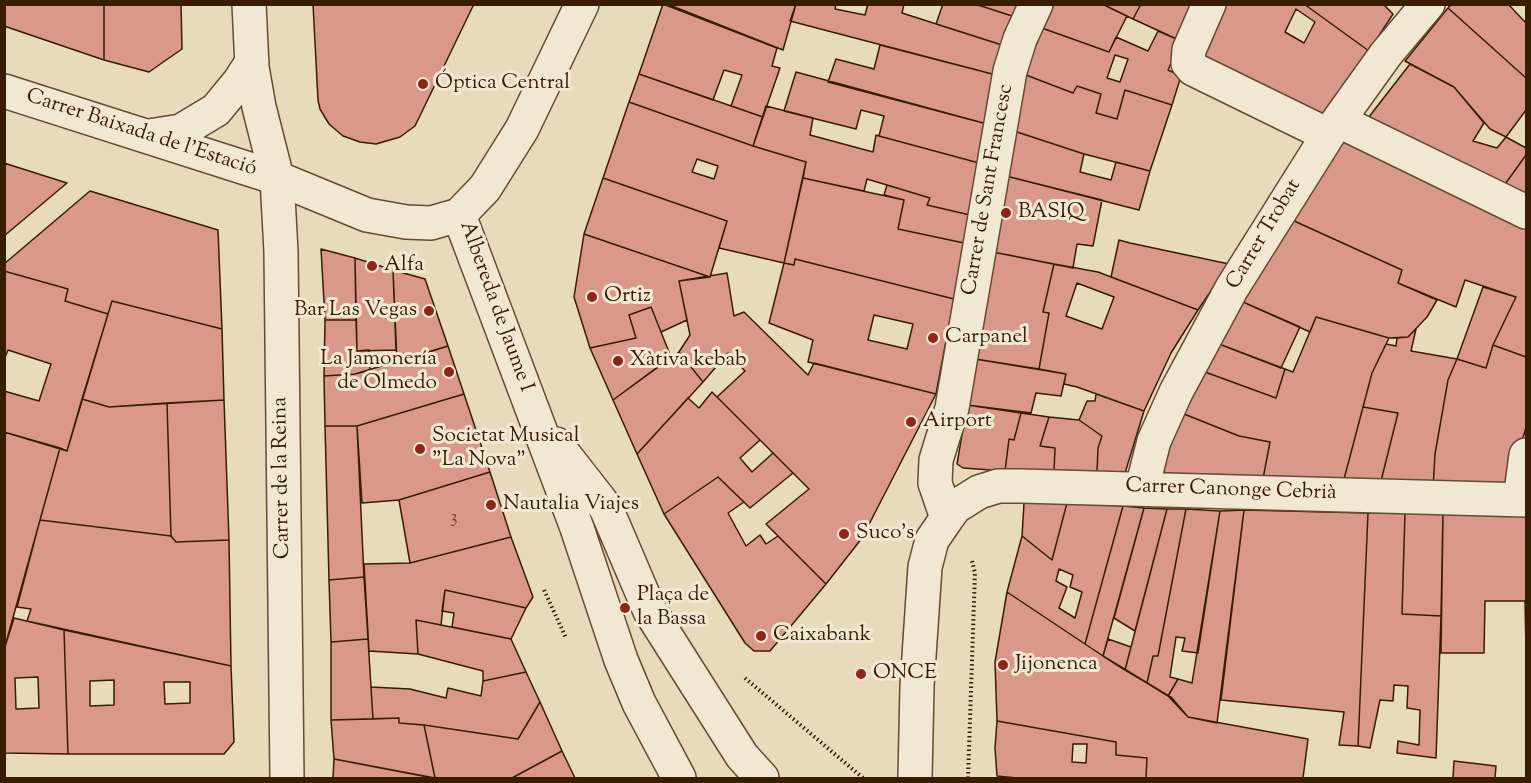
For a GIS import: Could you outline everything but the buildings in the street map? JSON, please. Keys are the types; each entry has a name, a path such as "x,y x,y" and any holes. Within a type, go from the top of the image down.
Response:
{"street":[{"name":"Carrer de la Reina","path":"249,4 252,62 259,107 277,178 281,252 286,778"},
{"name":"Albereda de Jaume I","path":"582,4 522,129 485,188 459,215 537,419 626,671 639,703 679,778"},
{"name":"Carrer de Sant Francesc","path":"947,518 935,483 936,460 952,408 1010,71 1020,39 1036,4"},
{"path":"1209,4 1189,50 1188,63 1193,69 1527,212"},
{"name":"Carrer Trobat","path":"1142,488 1154,441 1186,372 1248,261 1333,128 1386,54 1428,4"},
{"path":"148,136 181,131 216,110 252,62"},
{"name":"Carrer Baixada de l'Estació","path":"4,91 277,178 367,215 406,222 431,223 459,215"},
{"path":"537,419 606,508 650,611 742,756 762,778"},
{"path":"1523,500 1527,455"},
{"name":"Carrer Canonge Cebrià","path":"947,518 965,499 998,486 1142,488 1523,500"},
{"path":"915,778 916,686 925,567 932,540 947,518"}],"path":[{"path":"947,518 968,545 975,573 968,778"},
{"path":"741,674 863,778"}],"place":[{"name":"Óptica Central","path":"423,84"},
{"name":"BASIQ","path":"1006,213"},
{"name":"Alfa","path":"372,266"},
{"name":"Ortiz","path":"592,297"},
{"name":"Bar Las Vegas","path":"429,311"},
{"name":"Carpanel","path":"933,338"},
{"name":"Xàtiva kebab","path":"618,361"},
{"name":"La Jamonería de Olmedo","path":"449,372"},
{"name":"Airport","path":"911,422"},
{"name":"Societat Musical \"La Nova\"","path":"420,449"},
{"name":"Nautalia Viajes","path":"491,505"},
{"name":"Suco's","path":"844,534"},
{"name":"Plaça de la Bassa","path":"625,608"},
{"name":"Caixabank","path":"761,636"},
{"name":"Jijonenca","path":"1003,665"},
{"name":"ONCE","path":"861,674"}]}
